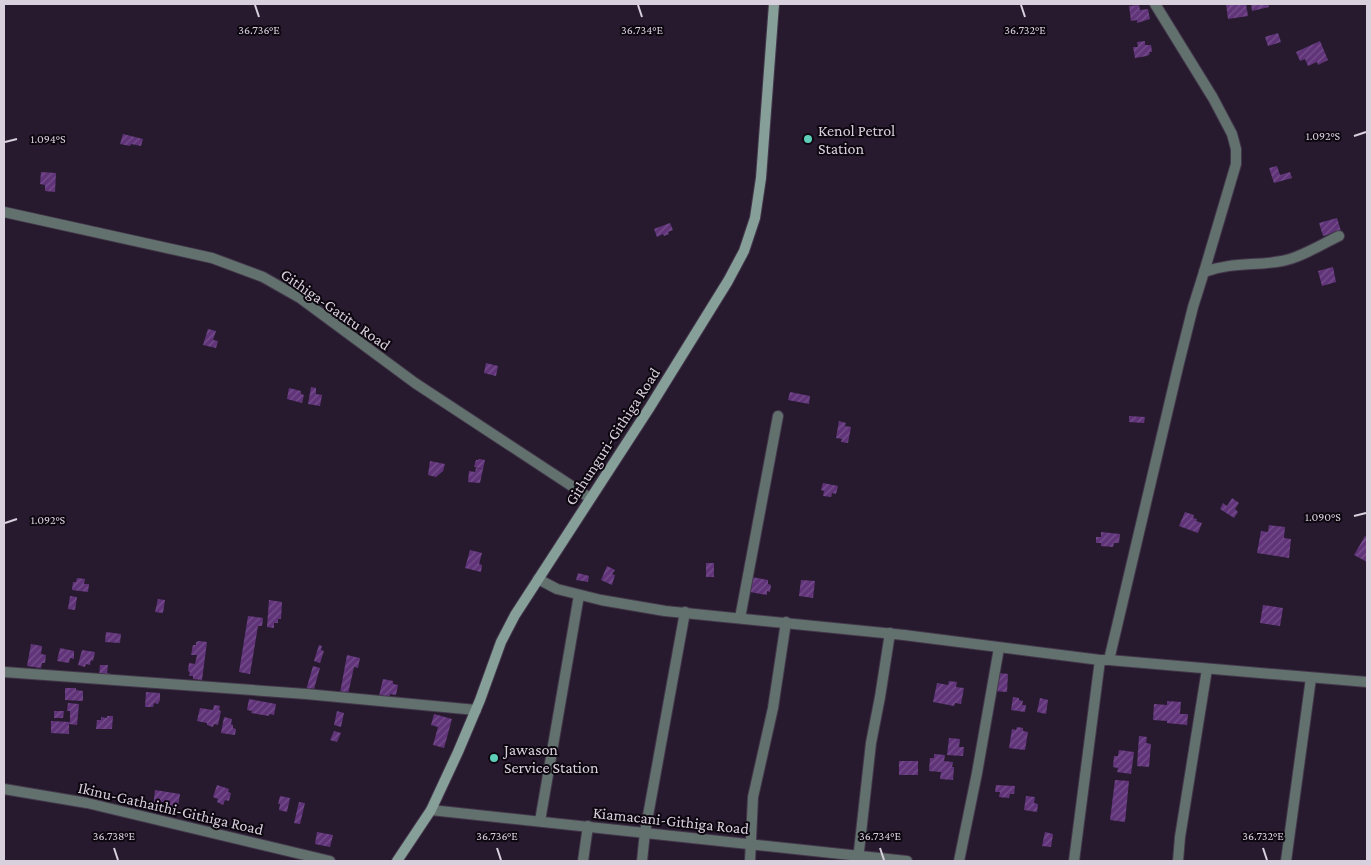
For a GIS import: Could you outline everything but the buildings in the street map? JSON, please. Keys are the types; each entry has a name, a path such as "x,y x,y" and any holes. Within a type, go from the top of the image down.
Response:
{"street":[{"name":"Githunguri-Githiga Road","path":"397,861 431,810 476,710 501,642 515,615 670,375 728,281 744,251 755,218 761,178 774,4"},
{"path":"1074,861 1105,660 1193,307 1236,164 1236,149 1232,134 1213,98 1155,4"},
{"name":"Githiga-Gatitu Road","path":"4,212 212,258 263,277 300,298 415,383 590,498"},
{"path":"1204,272 1232,264 1284,261 1339,236"},
{"path":"740,618 778,416"},
{"path":"538,579 557,589 601,600 685,612 890,633 1105,660 1367,682"},
{"path":"540,821 579,595"},
{"path":"642,861 645,832 685,612"},
{"path":"750,861 753,797 773,708 786,622"},
{"path":"858,858 871,743 890,633"},
{"path":"959,861 999,648"},
{"path":"1178,861 1207,669"},
{"path":"4,672 306,694 476,710"},
{"path":"1286,861 1311,678"},
{"name":"Ikinu-Gathaithi-Githiga Road","path":"4,789 88,803 330,861"},
{"name":"Kiamacani-Githiga Road","path":"431,810 752,844 858,858 907,861"},
{"path":"582,861 588,826"}],"place":[{"name":"Kenol Petrol Station","path":"808,139"},
{"name":"Jawason Service Station","path":"494,758"}]}
